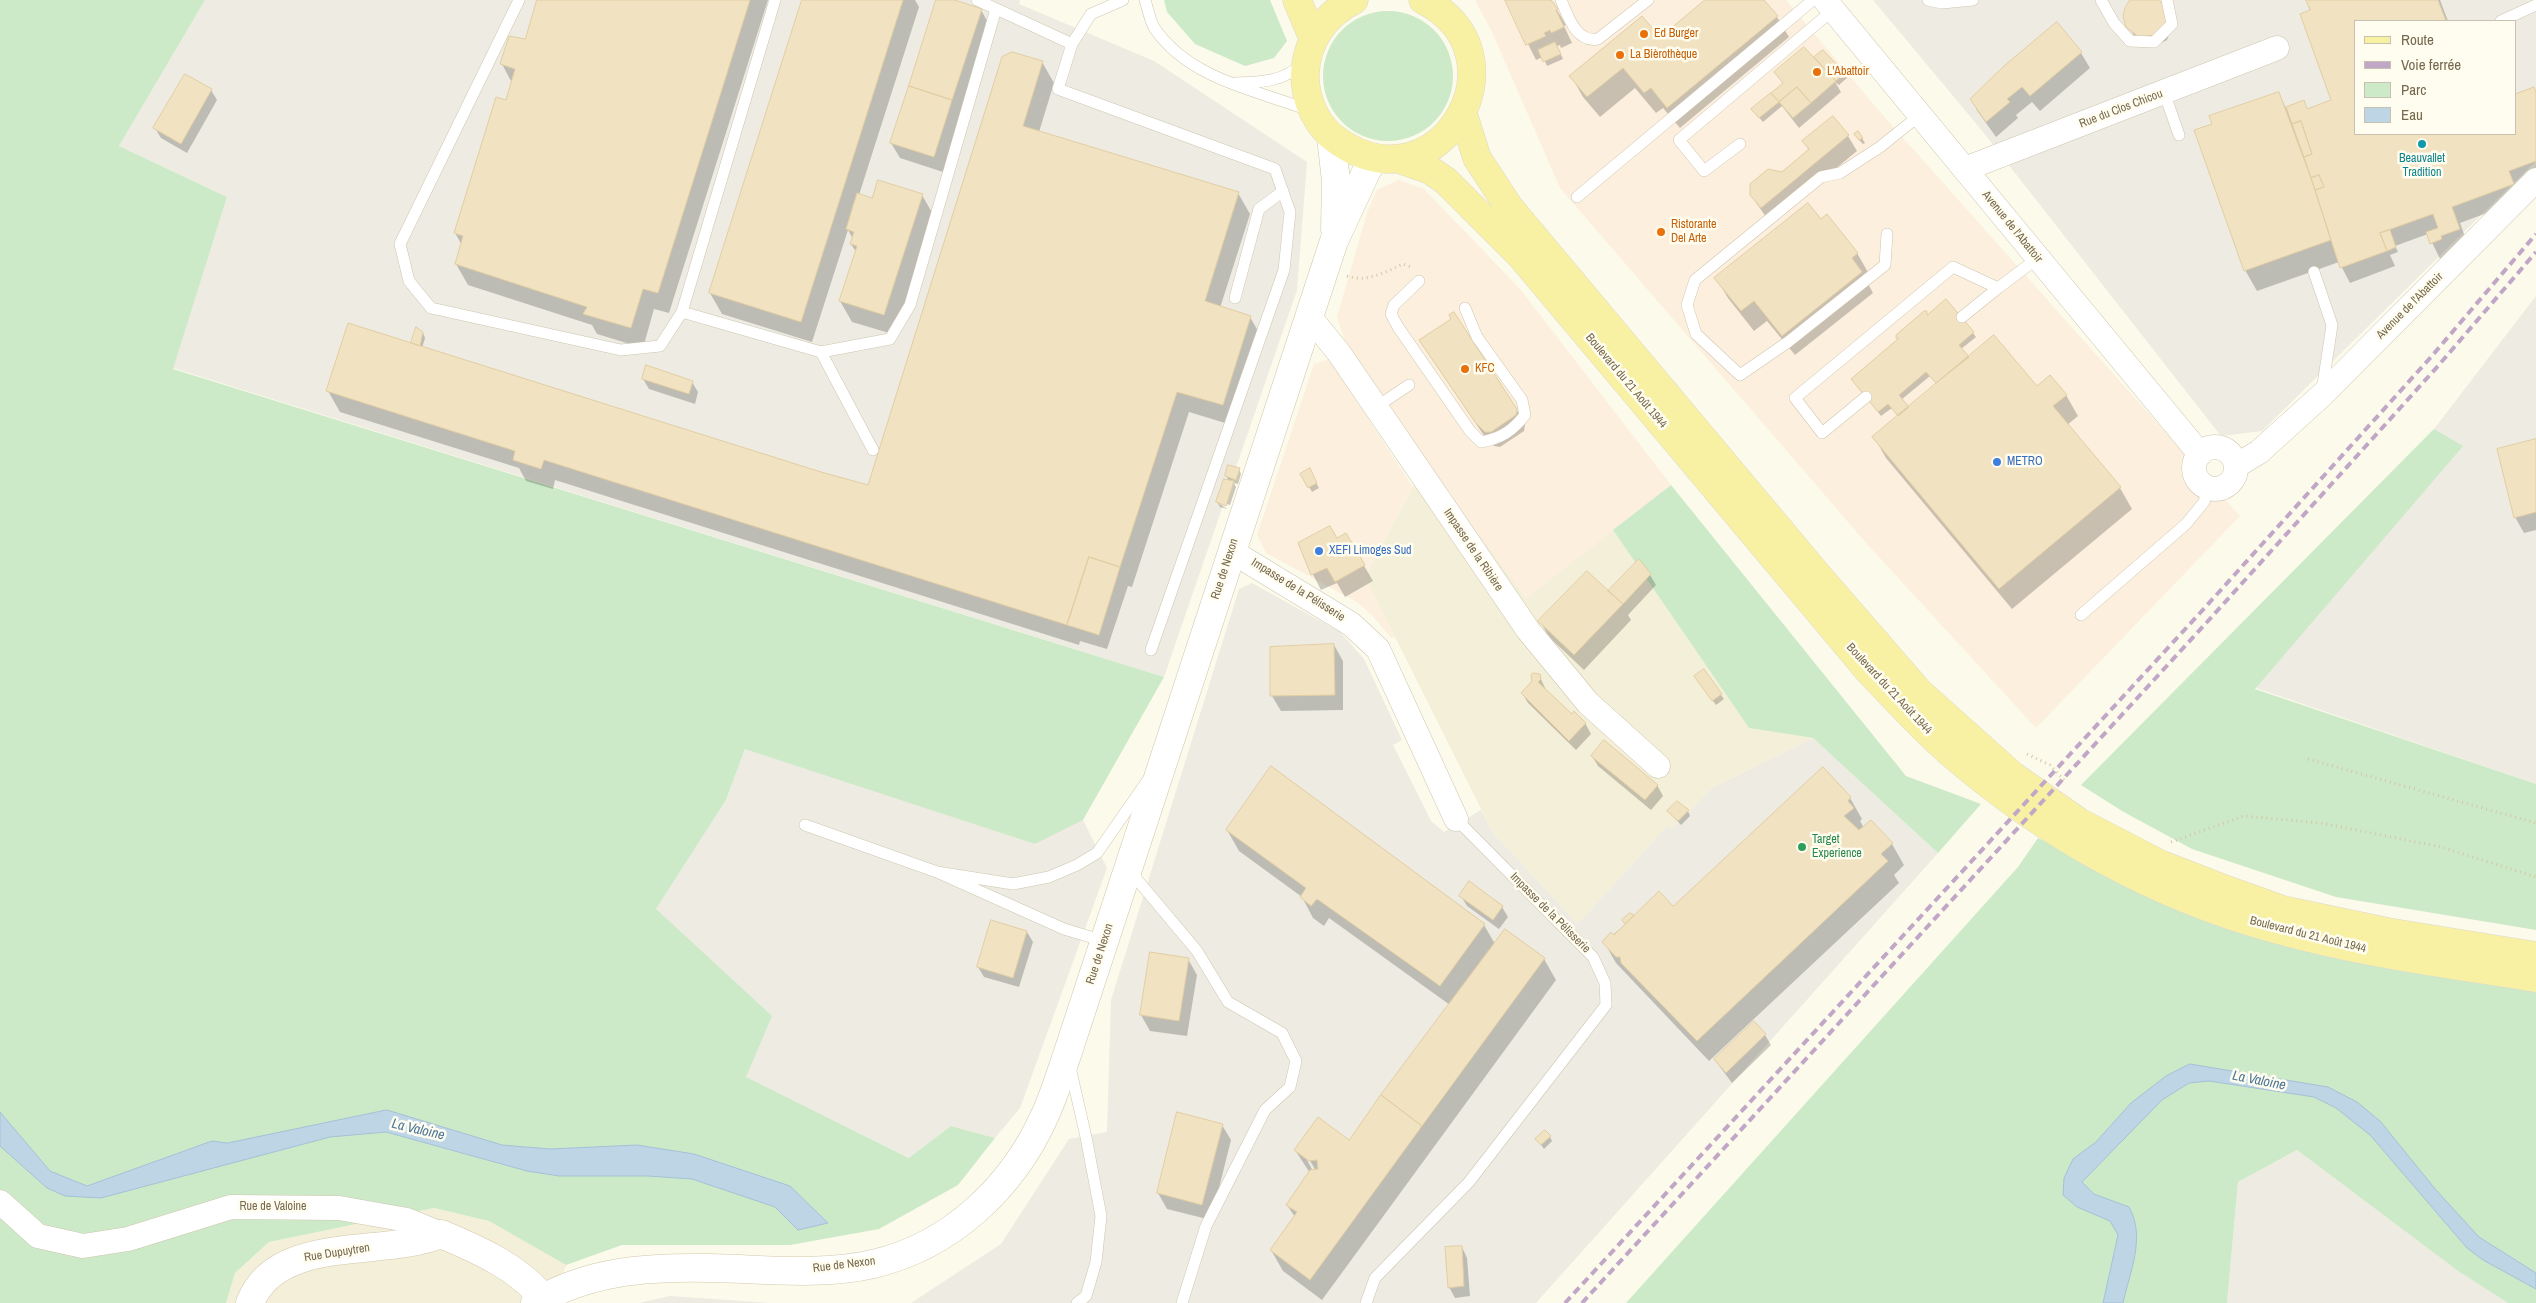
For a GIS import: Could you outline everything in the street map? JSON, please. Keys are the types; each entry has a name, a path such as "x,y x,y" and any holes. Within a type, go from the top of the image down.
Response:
{"main road":[{"path":"1297,0 1310,50"},
{"path":"1310,50 1325,21 1340,7 1354,0"},
{"path":"1387,159 1423,152 1446,137 1463,114 1471,91 1472,67 1466,43 1453,22 1431,2"},
{"name":"Boulevard du 21 Août 1944","path":"1310,50 1305,86 1313,111 1319,122 1332,137 1351,150 1430,170 1446,181 1521,256 1868,670 1912,717 1953,756 2006,798 2065,838 2153,885 2212,909 2276,929 2391,954 2536,978"},
{"name":"Boulevard du 21 Août 1944","path":"1463,114 1477,158 1508,207 1815,572 1919,692 2014,776 2079,822 2160,864 2236,894 2283,910 2388,932 2536,956"},
{"name":"Rue de Nexon","path":"1332,137 1336,181 1334,241"},
{"name":"Rue de Nexon","path":"539,1301 582,1282 634,1269 669,1267 820,1270 873,1264 932,1242 982,1207 1017,1165 1045,1116 1067,1055 1334,241 1367,170 1387,159"},
{"name":"Rue de Valoine","path":"441,1234 468,1246 517,1273 539,1301"},
{"name":"Rue Dupuytren","path":"250,1303 253,1295 270,1274 297,1259 323,1253 413,1243 441,1234"}],"street":[{"name":"Avenue de l'Abattoir","path":"1823,3 1920,115 2200,454"},
{"name":"Rue du Clos Chicou","path":"1965,169 2277,48"},
{"name":"Avenue de l'Abattoir","path":"2236,466 2260,452 2322,395 2536,180"},
{"name":"Impasse de la Ribière","path":"1309,316 1339,353 1528,630 1588,703 1658,766"},
{"path":"2209,448 2224,450 2229,453 2236,466 2232,480 2221,488 2208,488 2202,485 2194,474 2195,462 2200,454 2209,448"},
{"name":"Impasse de la Pélisserie","path":"1231,551 1351,624 1378,648 1456,819"},
{"name":"Rue de Valoine","path":"0,1202 38,1236 83,1246 128,1240 230,1207 339,1208 407,1220 441,1234"}],"lane":[{"path":"519,0 400,244 408,281 431,308 621,350 660,346 682,312 775,0"},
{"path":"977,0 1072,44"},
{"path":"1122,0 1091,14 1072,44 1058,89 1275,170 1290,212 1284,270 1152,650"},
{"path":"1145,0 1154,28 1184,59 1229,84 1313,111"},
{"path":"1561,0 1572,26 1582,36 1592,40 1598,39 1648,0"},
{"path":"1928,0 1942,3 1973,0"},
{"path":"2101,0 2114,23 2130,41 2154,42 2172,24 2167,0"},
{"path":"1740,144 1704,171 1679,140 1823,3"},
{"path":"1578,197 1823,3"},
{"path":"2503,20 2536,5"},
{"path":"682,312 821,352 890,339 910,306 996,9"},
{"path":"1229,84 1272,81 1292,73 1310,50"},
{"path":"2164,92 2179,135"},
{"path":"1886,234 1885,265 1788,342 1740,375 1696,334 1687,305 1695,280 1821,177 1840,173 1880,147 1920,115"},
{"path":"1235,298 1259,209 1283,192"},
{"path":"1962,317 2038,258"},
{"path":"1866,397 1822,434 1795,398 1953,267 1998,288"},
{"path":"2314,272 2332,325 2322,395"},
{"path":"1419,281 1394,305 1391,314 1394,321 1470,431 1481,442 1498,439 1513,430 1525,415 1522,400 1478,337 1465,308"},
{"path":"821,352 873,450"},
{"path":"1376,407 1410,385"},
{"path":"2082,615 2186,524 2204,502 2208,488"},
{"path":"937,872 1013,884 1049,876 1077,865 1097,853 1165,756"},
{"name":"Impasse de la Pélisserie","path":"1366,1303 1376,1278 1469,1182 1606,1005 1605,983 1593,957 1456,819"},
{"path":"805,826 937,872 1064,929 1104,941"},
{"path":"1128,869 1197,951 1228,1002 1282,1033 1296,1061 1290,1087 1265,1110 1206,1226 1182,1303"},
{"path":"1067,1055 1086,1137 1101,1216 1096,1262 1086,1296 1077,1303"}],"path":[{"path":"1325,268 1355,279 1372,278 1403,264 1410,266 1419,281"},
{"path":"2024,753 2050,765 2068,785"},
{"path":"2308,759 2536,823"},
{"path":"2175,847 2167,843 2244,816 2321,823 2441,847 2536,877"}],"shaded area":[{"path":"205,0 1020,0 1019,4 1154,61 1307,162 1297,290 1164,677 173,368 227,197 119,146"},
{"path":"1475,0 1786,0 1880,112 2240,516 2036,728 1867,544 1560,188 1492,32"},
{"path":"1873,0 2536,0 2536,161 2262,431 2221,436 1979,127"},
{"path":"1399,180 1424,189 1520,289 1671,485 1526,599 1429,465 1345,342 1337,317 1367,213 1377,190"},
{"path":"2536,296 2536,784 2198,668 2434,429"},
{"path":"1329,359 1413,487 1365,577 1395,637 1391,638 1373,616 1357,602 1266,553 1257,535 1314,364"},
{"path":"1429,465 1526,598 1613,530 1749,728 1813,738 1712,788 1672,829 1667,826 1578,924 1493,833 1365,577 1413,487"},
{"path":"1252,583 1340,632 1364,659 1402,740 1393,745 1431,821 1444,832 1481,810 1493,833 1578,924 1667,826 1672,829 1712,788 1813,738 1938,853 1536,1303 911,1303 1001,1244 1069,1139 1107,1132 1111,1000 1239,589"},
{"path":"746,747 1035,844 1083,820 1107,868 1020,1108 995,1138 951,1126 910,1158 745,1077 656,909 726,800"},
{"path":"2297,1150 2458,1271 2508,1303 2227,1303 2238,1182"},
{"path":"434,1208 489,1221 566,1265 553,1303 226,1303 235,1273 269,1242"},
{"path":"670,1296 771,1303 639,1303"}],"green space":[{"path":"0,0 205,0 119,146 227,197 173,369 1164,677 1083,820 1035,844 745,749 726,800 656,909 772,1016 746,1077 909,1158 951,1126 995,1138 958,1185 879,1229 790,1245 622,1245 566,1265 489,1221 434,1208 269,1242 235,1273 226,1303 0,1303"},
{"path":"1164,0 1270,0 1287,41 1274,58 1245,66 1195,44 1167,12"},
{"path":"1388,11 1401,12 1413,16 1434,30 1448,51 1452,63 1452,89 1448,101 1434,122 1413,136 1401,140 1388,141 1375,140 1363,136 1342,122 1328,101 1324,89 1323,76 1324,63 1328,51 1342,30 1363,16 1375,12"},
{"path":"2434,429 2463,446 2255,689 2536,784 2536,930 2336,897 2192,849 2122,811 2081,785"},
{"path":"1671,485 1906,776 1981,804 1938,853 1813,738 1749,728 1613,530"},
{"path":"2038,838 2187,913 2536,990 2536,1303 2508,1303 2458,1271 2297,1150 2238,1182 2227,1303 1626,1303 2018,867"}],"water":[{"name":"La Valoine","path":"2190,1064 2328,1087 2357,1102 2380,1121 2436,1190 2479,1237 2536,1273 2536,1289 2483,1260 2467,1248 2370,1135 2336,1108 2314,1097 2209,1081 2189,1083 2162,1100 2082,1182 2094,1194 2129,1207 2134,1218 2136,1230 2135,1254 2123,1303 2103,1303 2118,1235 2110,1221 2077,1207 2063,1195 2064,1178 2073,1159 2096,1142 2131,1103 2166,1076"},
{"name":"La Valoine","path":"387,1110 502,1145 550,1149 637,1145 694,1154 790,1186 828,1223 798,1230 775,1207 692,1179 648,1176 559,1176 527,1171 386,1132 330,1137 101,1198 65,1196 47,1188 0,1146 0,1112 50,1171 87,1186 212,1141 227,1143"}],"building":[{"path":"537,0 750,0 658,293 643,289 631,328 583,314 587,307 455,264 463,236 454,233 496,97 506,100 515,69 500,64 509,36 525,39"},
{"path":"802,0 903,0 801,322 709,293"},
{"path":"936,0 955,0 982,9 952,100 909,86"},
{"path":"1505,0 1551,0 1558,9 1556,10 1564,27 1551,33 1550,30 1544,33 1546,36 1526,45"},
{"path":"1705,0 1764,0 1778,16 1667,108 1651,88 1644,93 1623,68 1587,97 1569,76 1642,16 1660,37"},
{"path":"2130,0 2159,0 2162,3 2167,15 2166,23 2155,35 2139,37 2126,27 2123,16"},
{"name":"Beauvallet Tradition","path":"2306,0 2438,0 2446,20 2354,20 2354,135 2516,135 2516,94 2534,87 2536,92 2536,161 2509,171 2514,184 2452,207 2460,229 2441,236 2442,239 2430,244 2426,232 2438,228 2433,214 2380,233 2387,251 2340,268 2315,190 2324,187 2319,175 2311,178 2304,157 2312,154 2301,121 2292,124 2286,107 2304,100 2307,109 2331,100 2300,14 2310,10"},
{"path":"2057,22 2082,52 2030,96 2022,87 2007,99 2010,102 1986,122 1970,99 2004,66"},
{"path":"1555,42 1561,54 1543,62 1538,50"},
{"path":"1804,47 1836,81 1811,103 1797,87 1779,102 1771,93 1783,83 1774,72"},
{"path":"1823,50 1845,73 1836,81 1814,57"},
{"path":"1012,52 1043,61 1023,126 1239,192 1205,301 1251,316 1223,405 1177,392 1120,567 1089,557 1067,625 544,460 541,469 513,460 515,451 326,391 348,323 821,472 868,485 1002,57"},
{"path":"185,74 212,89 181,144 153,128"},
{"path":"909,86 952,100 934,157 890,143"},
{"path":"1797,87 1811,103 1793,118 1779,102"},
{"path":"2279,92 2311,178 2331,240 2244,271 2194,130 2212,124 2209,116"},
{"path":"1771,93 1779,102 1759,118 1751,109"},
{"path":"1833,116 1849,135 1761,208 1750,195 1750,184 1768,169 1782,172 1809,149 1802,141"},
{"path":"2301,121 2312,154 2304,157 2292,124"},
{"path":"1858,131 1863,138 1859,140 1854,134"},
{"path":"2319,175 2324,187 2315,190 2311,178"},
{"path":"878,180 923,194 884,315 839,301 857,246 850,244 854,232 846,229 857,193 872,198"},
{"path":"1808,203 1821,219 1827,214 1858,253 1852,258 1862,272 1782,336 1754,301 1741,311 1714,278"},
{"path":"2390,230 2396,247 2387,251 2380,233"},
{"path":"1946,299 1974,332 1959,345 1969,357 1936,383 1926,372 1899,395 1909,407 1898,416 1888,404 1878,412 1851,379 1899,338 1896,338 1896,335 1924,311 1927,311 1927,315"},
{"name":"KFC","path":"1454,312 1517,409 1516,415 1491,432 1485,432 1475,422 1419,340 1451,319 1449,315"},
{"path":"416,327 423,332 420,346 411,343"},
{"name":"METRO","path":"1994,335 2037,386 2050,375 2067,395 2053,406 2121,487 1999,589 1872,437"},
{"path":"646,365 693,381 689,394 642,379"},
{"path":"2536,439 2536,512 2514,518 2497,449"},
{"path":"1228,465 1240,468 1236,480 1225,476"},
{"path":"1310,468 1317,483 1308,488 1300,474"},
{"path":"1224,479 1234,481 1226,506 1216,502"},
{"path":"1330,526 1337,538 1346,533 1365,565 1335,582 1327,568 1311,575 1298,543"},
{"path":"1089,557 1120,567 1099,635 1067,625"},
{"path":"1639,559 1651,574 1623,604 1608,591"},
{"path":"1587,571 1623,604 1574,655 1538,621"},
{"path":"1334,644 1335,695 1270,696 1270,647"},
{"path":"1704,669 1722,694 1712,701 1694,676"},
{"path":"1533,673 1540,674 1541,679 1538,682 1572,714 1574,711 1586,723 1569,741 1521,693 1532,681 1531,676"},
{"path":"1604,740 1658,785 1645,800 1591,756"},
{"path":"1271,766 1485,924 1440,986 1317,899 1311,906 1300,897 1306,888 1226,830"},
{"path":"1823,767 1851,797 1848,801 1854,808 1844,816 1859,830 1871,820 1893,843 1881,854 1888,861 1697,1041 1621,963 1620,957 1616,957 1602,942 1611,932 1614,935 1659,891 1673,906"},
{"path":"1677,801 1689,810 1678,821 1667,811"},
{"path":"1469,881 1503,906 1493,920 1459,896"},
{"path":"1630,913 1634,915 1625,924 1622,920"},
{"path":"991,920 1027,931 1013,978 977,967"},
{"path":"1505,929 1545,958 1422,1126 1381,1095"},
{"path":"1150,952 1189,958 1179,1021 1140,1015"},
{"path":"1754,1021 1766,1034 1726,1073 1714,1059"},
{"path":"1381,1095 1422,1126 1310,1280 1270,1250 1297,1212 1286,1205 1310,1170 1318,1169 1317,1160 1309,1161 1294,1150 1318,1117 1349,1140"},
{"path":"1177,1112 1223,1124 1202,1205 1157,1193"},
{"path":"1545,1130 1551,1136 1541,1145 1535,1139"},
{"path":"1462,1246 1464,1286 1448,1288 1445,1247"}],"railway":[{"path":"1565,1303 2200,613 2431,357 2536,234"},
{"path":"1582,1303 2208,621 2438,366 2536,252"}],"place":[{"name":"Ed Burger","path":"1644,34"},
{"name":"La Bièrothèque","path":"1620,55"},
{"name":"L'Abattoir","path":"1817,72"},
{"name":"Beauvallet Tradition","path":"2422,144"},
{"name":"Ristorante Del Arte","path":"1661,232"},
{"name":"KFC","path":"1465,369"},
{"name":"METRO","path":"1997,462"},
{"name":"XEFI Limoges Sud","path":"1319,551"},
{"name":"Target Experience","path":"1802,847"}]}
